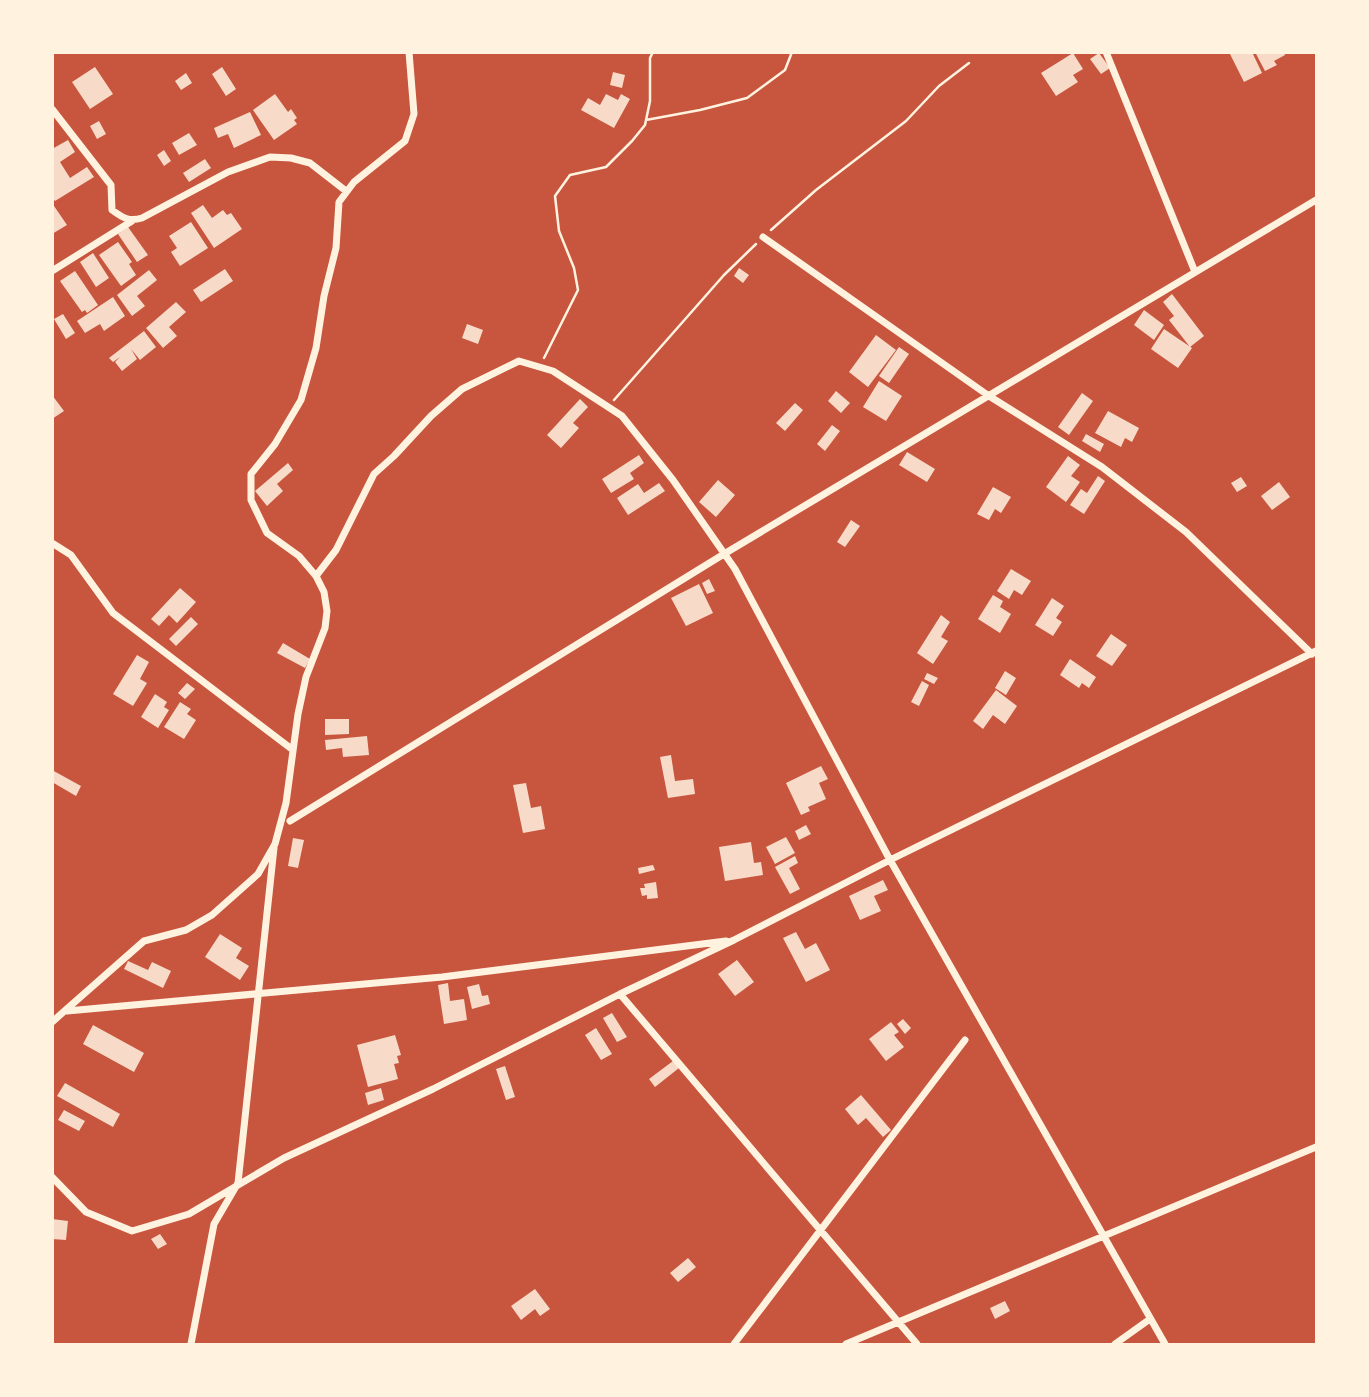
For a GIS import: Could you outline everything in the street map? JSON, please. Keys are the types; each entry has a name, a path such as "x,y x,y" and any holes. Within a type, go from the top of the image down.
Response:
{"street":[{"path":"191,1345 214,1224 238,1183 275,844 286,803 306,677 325,628 327,611 324,592 316,576 299,556 267,533 251,500 251,474 275,444 301,400 316,348 324,296 337,248 339,202 346,191 405,141 414,114 409,52"},
{"path":"1106,52 1195,272"},
{"path":"52,109 111,185 113,210 124,219 142,218 228,173 270,158 291,158 310,163 346,191"},
{"path":"290,821 724,554 1317,200"},
{"path":"52,271 133,220"},
{"path":"52,1177 86,1212 132,1231 189,1214 284,1158 433,1089 1314,652 1186,532 1102,467 989,396 763,237"},
{"path":"316,576 336,551 374,474 431,416 462,389 519,361 553,371 622,416 665,469 735,569 890,860 1165,1345"},
{"path":"52,543 71,555 113,613 293,750"},
{"path":"52,1022 144,941 186,930 212,915 258,874 275,844"},
{"path":"67,1011 442,977 734,940"},
{"path":"620,994 917,1345"},
{"path":"734,1345 965,1040"},
{"path":"846,1345 1317,1147"},
{"path":"1115,1345 1150,1319"}],"path":[{"path":"539,367 578,290 574,268 559,231 555,196 570,175 606,167 645,125 650,101 650,58 653,52"},
{"path":"646,120 747,98 785,70 792,52"},
{"path":"608,407 724,275 763,237 816,190 906,121 939,86 969,63"}],"building":[{"path":"1229,52 1252,52 1262,73 1244,82"},
{"path":"1255,52 1284,52 1285,55 1274,61 1277,65 1265,71"},
{"path":"1073,53 1083,69 1073,75 1078,82 1056,96 1041,73"},
{"path":"1099,53 1110,68 1101,74 1090,59"},
{"path":"95,67 113,94 90,109 72,82"},
{"path":"222,67 236,89 226,96 212,74"},
{"path":"613,72 625,75 622,88 610,85"},
{"path":"186,73 192,83 181,90 175,81"},
{"path":"275,94 288,112 291,109 297,118 294,120 297,124 274,140 253,110"},
{"path":"606,94 618,100 621,94 630,99 614,128 581,110 588,98 600,105"},
{"path":"250,112 261,135 234,148 228,134 218,138 214,128"},
{"path":"99,121 106,134 97,139 90,126"},
{"path":"189,133 197,145 179,155 172,143"},
{"path":"68,140 75,152 60,162 70,178 87,167 94,177 55,201 52,197 52,149"},
{"path":"164,150 171,161 164,166 157,155"},
{"path":"205,159 211,168 189,182 183,173"},
{"path":"52,203 67,225 52,234"},
{"path":"203,205 212,218 223,210 227,215 231,213 242,229 214,248 191,213"},
{"path":"191,222 208,248 180,266 171,252 177,248 169,236"},
{"path":"128,227 148,255 137,262 118,234"},
{"path":"118,242 132,262 129,264 136,275 121,286 99,255"},
{"path":"93,253 109,278 96,287 80,262"},
{"path":"739,268 749,275 743,283 734,276"},
{"path":"225,269 233,281 201,302 193,290"},
{"path":"149,270 157,280 137,296 145,306 132,316 117,295"},
{"path":"75,271 98,305 87,313 85,310 82,312 60,281"},
{"path":"1172,294 1204,336 1190,347 1169,320 1174,316 1163,302"},
{"path":"113,297 125,316 104,331 100,324 85,333 77,321"},
{"path":"176,302 186,312 169,327 177,336 163,348 146,328"},
{"path":"1144,310 1164,325 1154,340 1134,325"},
{"path":"63,314 75,333 66,339 54,319"},
{"path":"467,324 483,330 478,344 462,338"},
{"path":"1164,329 1192,348 1178,368 1151,349"},
{"path":"144,331 156,347 140,360 131,349 137,359 122,371 115,362 120,357 113,362 109,358"},
{"path":"876,335 896,350 868,387 849,372"},
{"path":"899,347 909,354 889,383 879,376"},
{"path":"879,381 902,396 886,421 863,407"},
{"path":"836,391 850,403 841,413 828,401"},
{"path":"1082,393 1093,401 1069,435 1058,427"},
{"path":"52,395 64,411 52,419"},
{"path":"580,399 588,407 573,423 579,428 561,448 547,435"},
{"path":"795,403 803,410 785,431 776,423"},
{"path":"1108,411 1139,428 1132,442 1125,438 1121,447 1095,433"},
{"path":"832,425 840,431 825,451 817,444"},
{"path":"1086,434 1104,444 1100,452 1082,441"},
{"path":"907,452 935,469 927,482 899,465"},
{"path":"639,455 644,463 630,473 634,479 611,493 602,479"},
{"path":"1068,456 1080,465 1071,476 1080,482 1066,502 1046,487"},
{"path":"288,463 293,470 277,484 283,491 267,506 255,491"},
{"path":"1098,476 1105,481 1084,514 1070,505 1081,489 1087,493"},
{"path":"1241,477 1247,486 1237,492 1231,483"},
{"path":"718,480 735,495 716,517 699,502"},
{"path":"1279,482 1290,497 1272,510 1261,496"},
{"path":"659,483 665,491 628,515 617,498 638,484 644,493"},
{"path":"993,487 1011,497 1001,513 995,509 989,520 977,514"},
{"path":"851,520 860,526 845,547 837,542"},
{"path":"1011,569 1031,581 1022,595 1014,590 1009,599 997,591"},
{"path":"709,579 715,591 707,594 702,583"},
{"path":"699,584 713,613 686,626 671,598"},
{"path":"180,588 196,602 177,623 169,615 159,626 151,619"},
{"path":"993,595 1003,601 1000,607 1011,614 1000,633 978,619"},
{"path":"1052,598 1064,606 1056,618 1062,622 1053,636 1035,625"},
{"path":"941,615 950,622 941,637 948,641 933,664 917,653"},
{"path":"191,617 198,624 176,646 169,639"},
{"path":"1111,634 1127,645 1112,666 1096,656"},
{"path":"283,643 310,659 305,668 277,653"},
{"path":"137,655 149,662 140,679 147,683 133,706 113,694"},
{"path":"1070,659 1096,677 1089,688 1082,683 1079,688 1060,675"},
{"path":"1005,671 1016,678 1006,695 995,688"},
{"path":"927,673 938,678 934,684 924,679"},
{"path":"922,681 929,685 919,706 911,702"},
{"path":"187,683 195,689 185,699 178,693"},
{"path":"996,690 1017,706 1005,724 993,715 983,729 973,721"},
{"path":"155,694 167,702 164,707 169,710 158,728 141,717"},
{"path":"180,702 191,709 187,714 196,720 184,739 164,727"},
{"path":"325,719 349,719 349,734 325,735"},
{"path":"367,736 369,755 343,757 342,748 326,750 325,740"},
{"path":"671,755 675,781 693,779 695,794 668,798 660,757"},
{"path":"821,766 828,779 819,783 826,799 808,807 810,811 801,815 786,783"},
{"path":"52,770 81,786 76,796 52,782"},
{"path":"526,783 531,808 541,806 545,829 523,833 513,785"},
{"path":"806,825 811,834 799,840 795,831"},
{"path":"786,837 795,853 775,864 766,847"},
{"path":"293,838 304,840 298,868 288,866"},
{"path":"751,842 754,863 761,862 763,875 725,881 719,847"},
{"path":"795,856 798,863 789,868 800,889 790,894 775,867"},
{"path":"653,865 655,870 639,874 638,868"},
{"path":"883,880 888,890 874,896 881,911 860,920 849,896"},
{"path":"656,882 658,898 647,899 647,895 642,896 640,888 645,888 644,884"},
{"path":"796,932 805,949 816,943 830,970 806,982 783,938"},
{"path":"220,934 242,948 236,958 249,966 240,980 205,957"},
{"path":"737,960 754,982 735,996 718,974"},
{"path":"128,961 148,970 152,962 171,971 163,988 124,969"},
{"path":"448,983 450,1001 464,999 467,1020 444,1024 438,985"},
{"path":"479,984 482,996 488,995 490,1004 472,1009 467,987"},
{"path":"612,1013 627,1037 617,1042 603,1018"},
{"path":"903,1019 911,1028 905,1034 897,1024"},
{"path":"891,1022 899,1032 894,1035 904,1047 886,1061 869,1039"},
{"path":"93,1025 144,1053 134,1072 83,1044"},
{"path":"596,1028 612,1054 601,1060 585,1035"},
{"path":"395,1035 401,1055 397,1056 399,1063 394,1064 398,1079 368,1087 357,1045"},
{"path":"673,1061 679,1068 655,1087 649,1079"},
{"path":"505,1066 515,1097 506,1100 496,1069"},
{"path":"65,1083 120,1114 113,1127 57,1096"},
{"path":"381,1088 384,1100 368,1105 365,1093"},
{"path":"861,1095 891,1130 883,1137 866,1118 858,1125 845,1109"},
{"path":"64,1110 85,1121 79,1131 58,1120"},
{"path":"52,1219 68,1221 66,1240 52,1239"},
{"path":"160,1234 167,1244 158,1249 151,1239"},
{"path":"688,1258 696,1267 678,1282 670,1273"},
{"path":"535,1289 550,1309 540,1316 535,1309 521,1320 511,1306"},
{"path":"1005,1301 1010,1311 995,1319 990,1308"}]}
